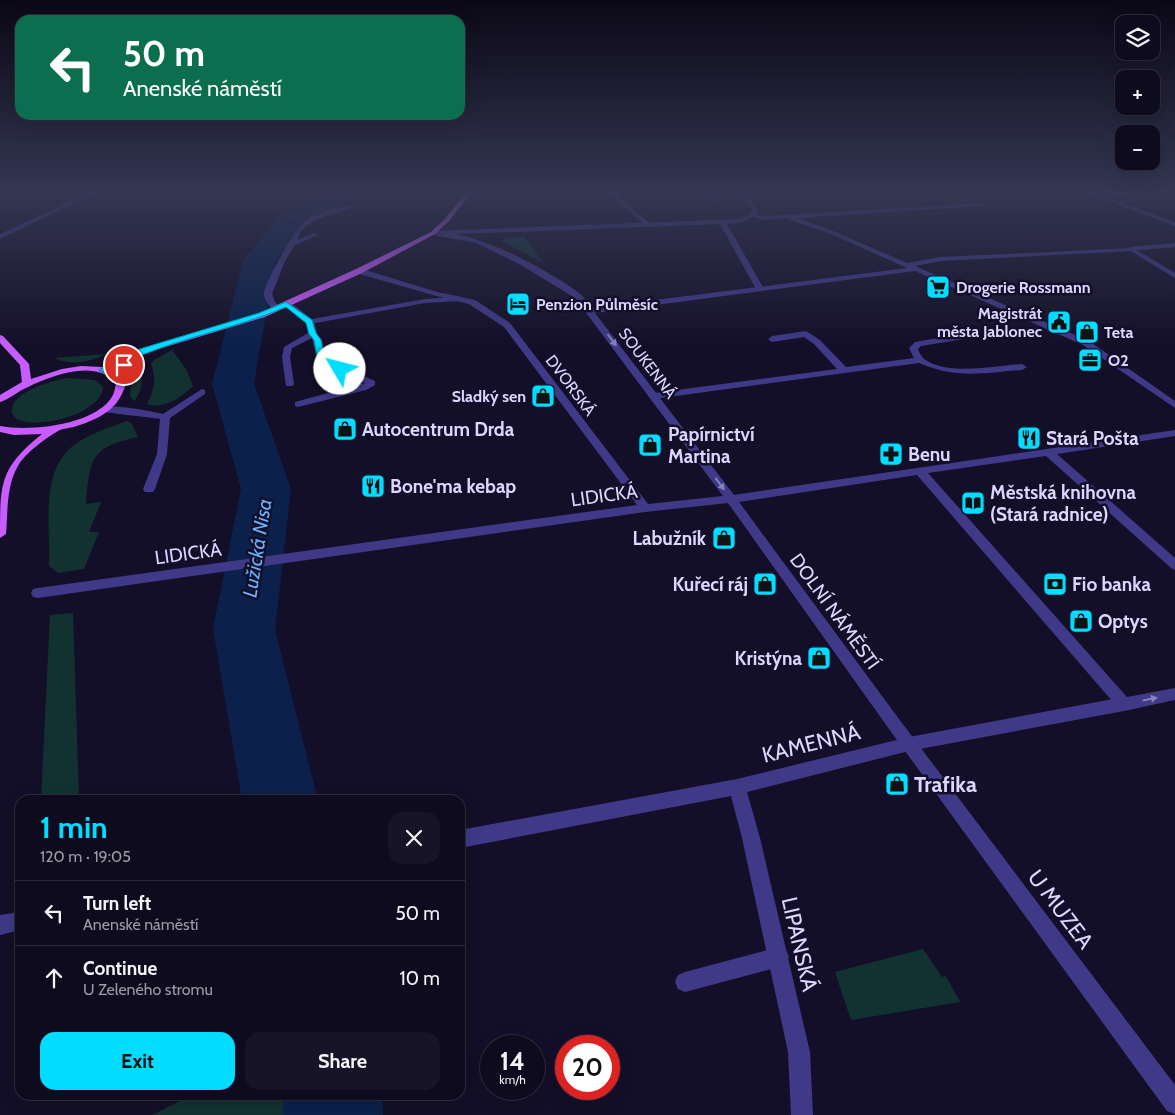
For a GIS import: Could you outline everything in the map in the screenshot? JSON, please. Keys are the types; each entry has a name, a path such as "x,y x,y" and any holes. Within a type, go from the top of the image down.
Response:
{"main road":[{"path":"103,370 132,355 262,315 359,271 413,243"},
{"path":"0,338 24,364 49,374"},
{"path":"116,375 132,355"},
{"path":"24,364 27,382"},
{"path":"0,399 27,382 49,374 84,369 103,370 116,375 121,383 121,388 116,398 103,410 82,421 55,430 15,433 0,429"},
{"path":"0,534 6,484 11,468 18,458 55,430"},
{"path":"15,433 18,458"}],"street":[{"name":"SOUKENNÁ","path":"482,243 524,263 578,296 731,499"},
{"path":"734,243 760,289"},
{"path":"856,243 1086,343 1175,405"},
{"path":"277,308 271,303 268,294 281,261 293,244"},
{"path":"906,265 941,259 1062,254 1175,245"},
{"path":"1131,249 1175,276"},
{"path":"590,311 916,269"},
{"name":"DVORSKÁ","path":"359,271 472,302 507,325 645,508"},
{"path":"310,322 426,301 457,299"},
{"path":"286,304 310,322 313,334 318,340 320,355 329,364 372,382 364,388 298,404"},
{"path":"289,384 286,357 288,347 313,334"},
{"path":"772,339 806,334 817,342 843,370"},
{"path":"920,360 913,348 918,344 967,336"},
{"path":"654,396 920,360 960,372 1022,367"},
{"path":"103,410 130,411 165,417 202,392"},
{"path":"149,489 162,454 165,417"},
{"name":"LIDICKÁ","path":"38,593 645,508 731,499 1175,432"},
{"path":"1047,451 1175,565"},
{"path":"919,470 1124,704"},
{"name":"DOLNÍ NÁMĚSTÍ","path":"731,499 909,744"},
{"name":"KAMENNÁ","path":"465,838 737,787 909,744 1175,694"},
{"name":"U MUZEA","path":"909,744 1175,1103"},
{"name":"LIPANSKÁ","path":"737,787 752,838 799,1052 802,1115"},
{"path":"0,925 15,922"},
{"path":"685,982 779,957"}],"green space":[{"path":"506,243 529,243 543,263"},
{"path":"172,350 186,369 193,386 178,398 166,404 147,404 154,384 151,364 154,360"},
{"path":"106,354 80,362 67,362 54,358"},
{"path":"139,366 141,385 134,401 130,396 131,383 134,373"},
{"path":"67,378 95,380 103,387 100,397 81,412 53,421 26,422 13,416 14,403 26,392 44,384"},
{"path":"127,421 132,424 138,437 110,445 102,451 95,457 89,476 86,504 101,502 89,532 99,532 84,569 58,573 49,566 49,501 51,485 56,470 63,456 74,445 93,434"},
{"path":"73,613 79,795 41,795 50,615"},
{"path":"923,949 942,977 946,976 960,1002 851,1020 835,972"},
{"path":"182,1100 301,1100 301,1115 152,1115"}],"waterway":[{"name":"Lužická Nisa","path":"273,243 259,261 233,384 266,489 244,629 279,795"},
{"name":"Lužická Nisa","path":"333,1100 333,1115"}],"place":[{"name":"Drogerie Rossmann","path":"938,287"},
{"name":"Penzion Půlměsíc","path":"518,304"},
{"name":"Magistrát města Jablonec","path":"1059,322"},
{"name":"Teta","path":"1087,332"},
{"name":"O2","path":"1090,360"},
{"name":"Sladký sen","path":"543,396"},
{"name":"Autocentrum Drda","path":"345,429"},
{"name":"Stará Pošta","path":"1029,438"},
{"name":"Papírnictví Martina","path":"650,445"},
{"name":"Benu","path":"891,454"},
{"name":"Bone'ma kebap","path":"373,486"},
{"name":"Městská knihovna (Stará radnice)","path":"973,503"},
{"name":"Labužník","path":"724,538"},
{"name":"Kuřecí ráj","path":"765,584"},
{"name":"Fio banka","path":"1055,584"},
{"name":"Optys","path":"1081,621"},
{"name":"Kristýna","path":"819,658"},
{"name":"Trafika","path":"897,784"}],"route":[{"path":"124,365 116,375 103,370 142,351 262,315 286,304 310,322 313,334 318,340 320,355 329,364 340,369"}]}
